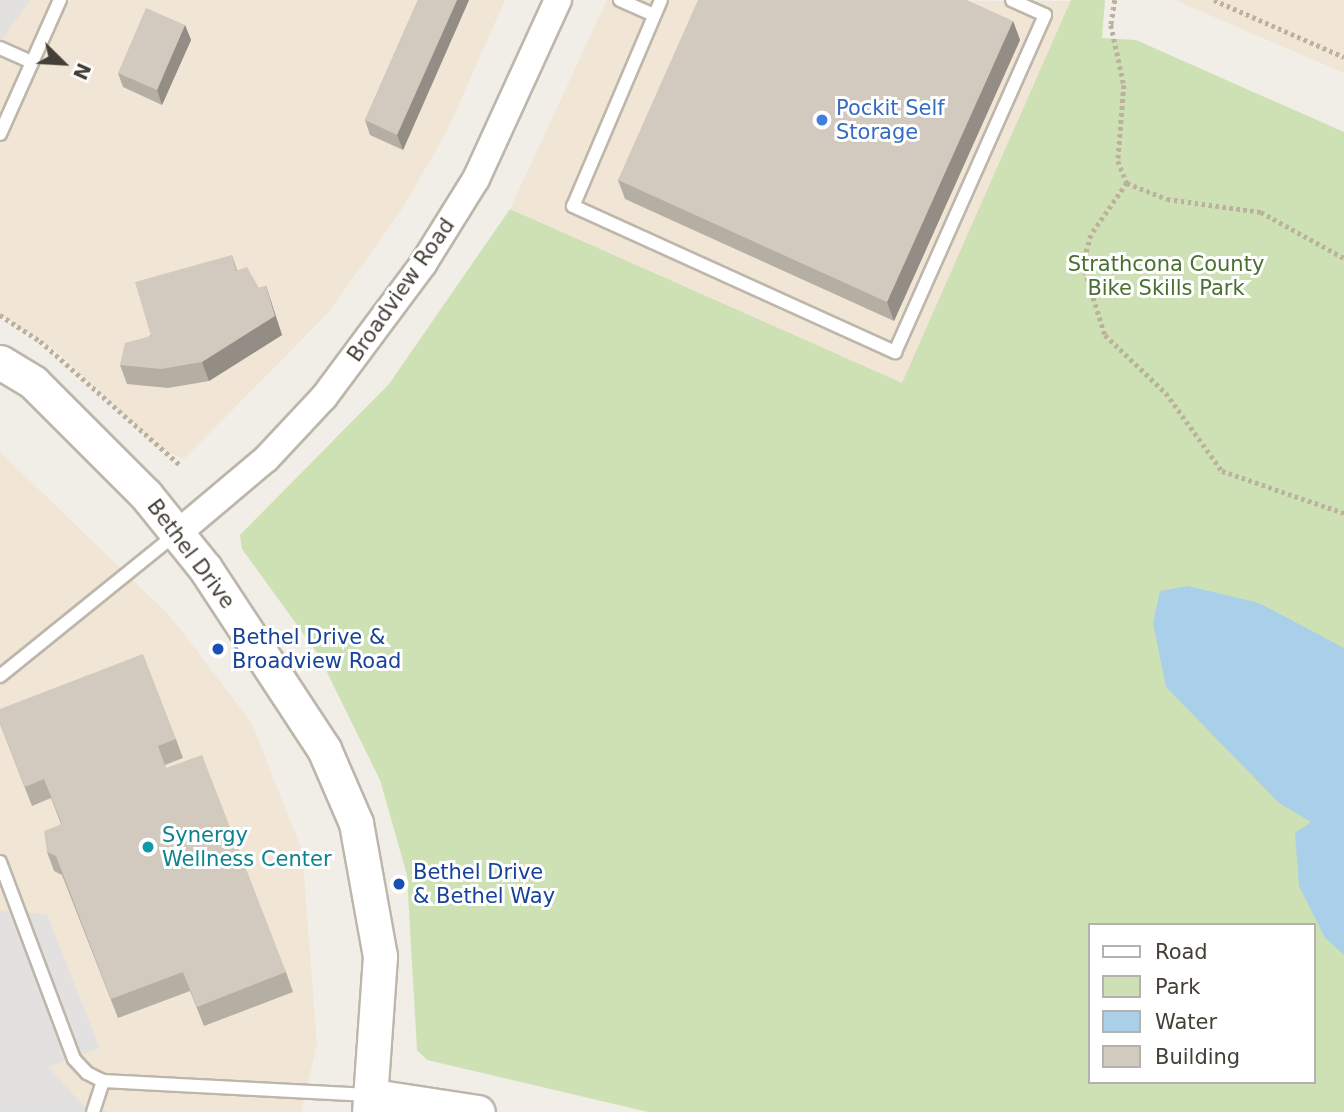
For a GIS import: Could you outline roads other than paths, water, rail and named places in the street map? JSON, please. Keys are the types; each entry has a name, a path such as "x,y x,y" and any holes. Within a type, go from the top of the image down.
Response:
{"street":[{"name":"Broadview Road","path":"178,533 266,459 324,397 423,264 476,179 558,0"},
{"name":"Bethel Drive","path":"0,362 86,431 178,533 300,706 356,823 380,956 371,1104"},
{"path":"371,1104 478,1112"}],"lane":[{"path":"0,134 60,0"},
{"path":"620,0 654,15"},
{"path":"661,0 573,206 895,352 1045,15 1012,0"},
{"path":"0,48 32,62"},
{"path":"0,676 178,533"},
{"path":"0,862 74,1059 103,1080 371,1104"},
{"path":"93,1112 103,1080"}],"water":[{"path":"1188,586 1259,603 1344,648 1344,955 1325,938 1299,886 1295,833 1311,822 1279,803 1166,687 1153,623 1160,591"}],"place":[{"name":"Pockit Self Storage","path":"822,120"},
{"name":"Bethel Drive & Broadview Road","path":"218,649"},
{"name":"Synergy Wellness Center","path":"148,847"},
{"name":"Bethel Drive & Bethel Way","path":"399,884"}],"park label":[{"name":"Strathcona County Bike Skills Park","path":"1166,276"}]}
